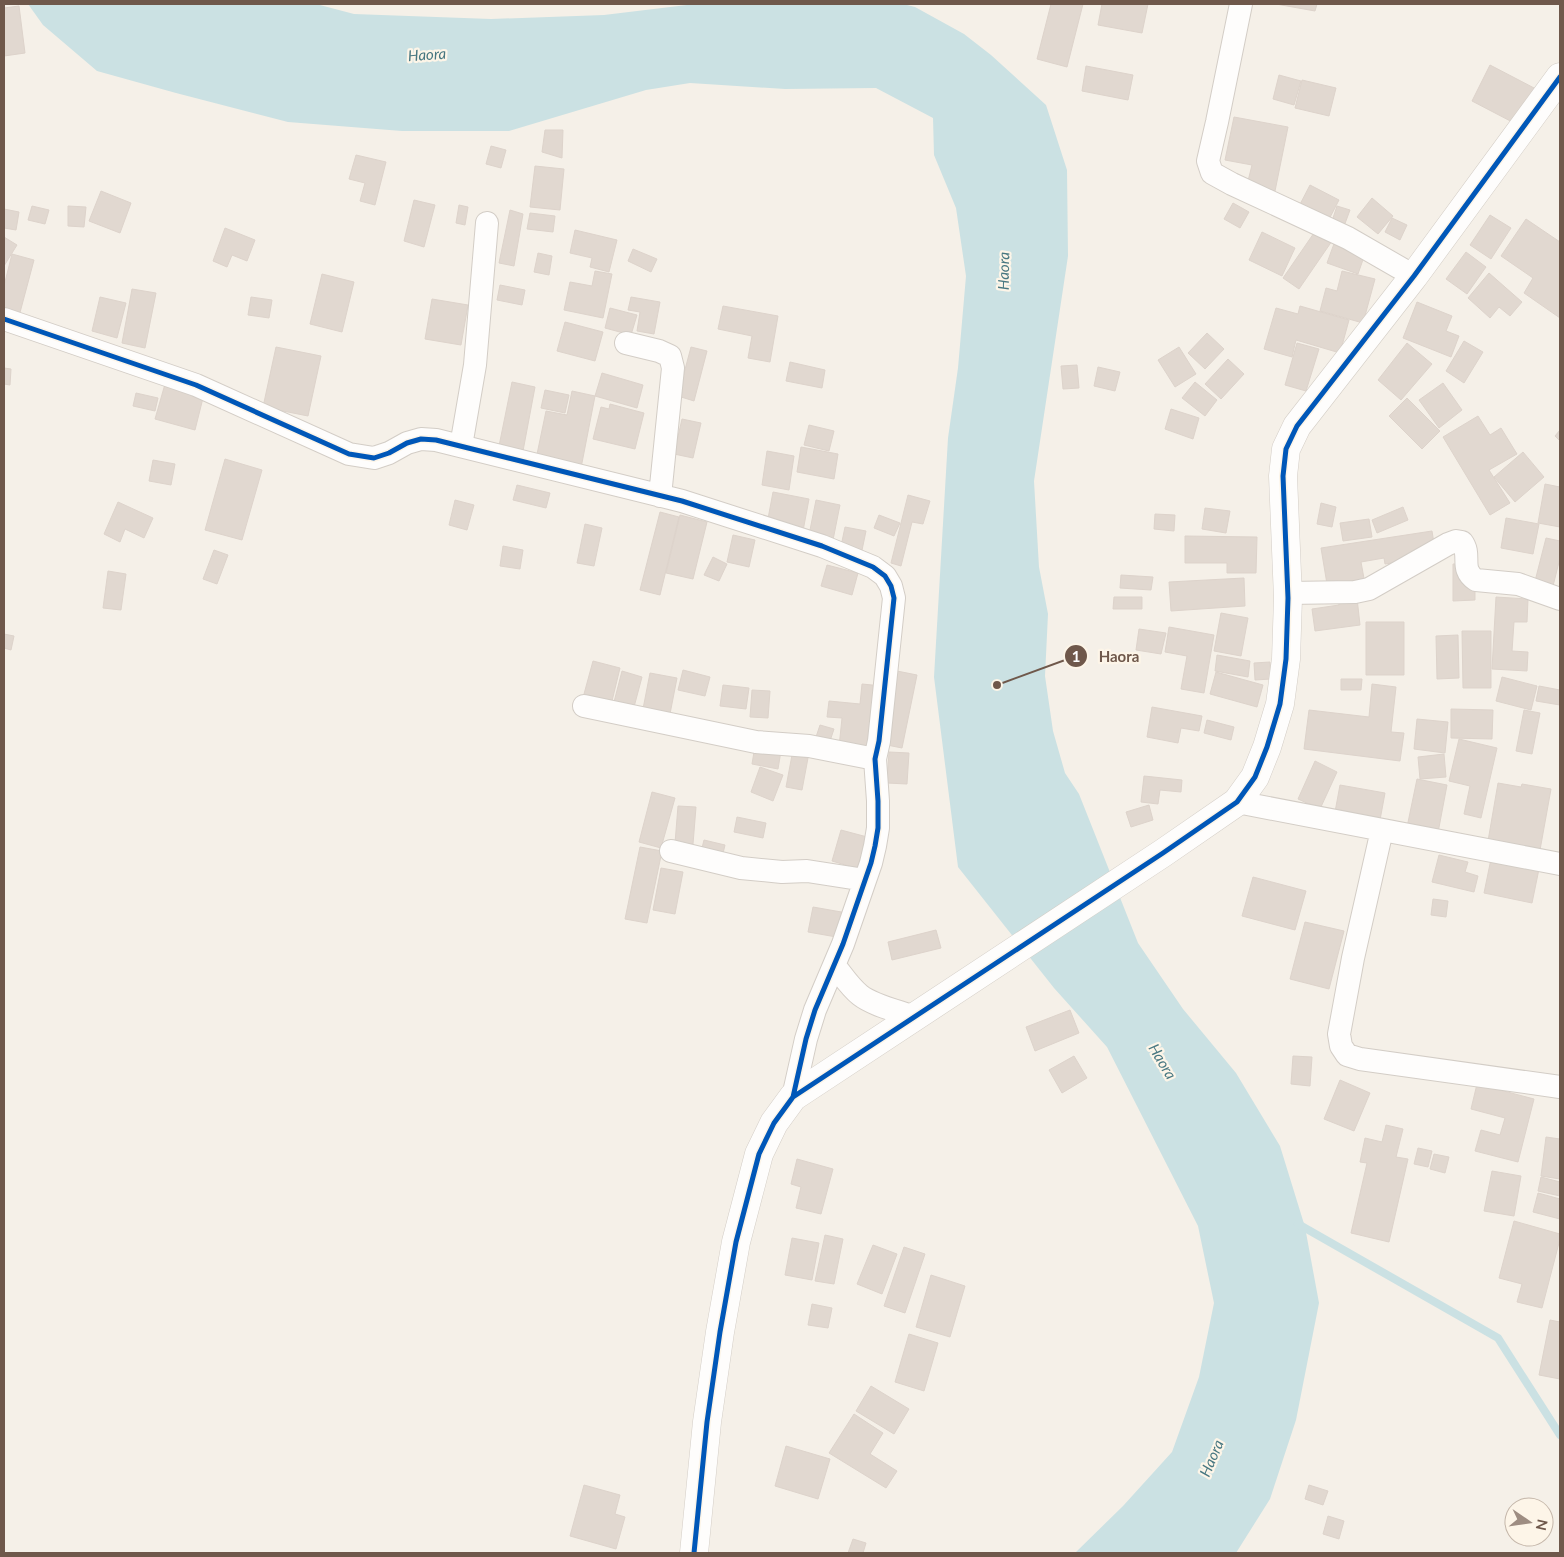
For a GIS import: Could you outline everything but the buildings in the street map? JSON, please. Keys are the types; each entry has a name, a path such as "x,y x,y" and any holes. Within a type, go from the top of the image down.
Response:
{"street":[{"path":"1240,4 1208,161 1212,173 1348,238 1414,276"},
{"path":"694,1553 720,1332 736,1242 759,1154 774,1123 793,1097 893,1030 924,1012 1237,802 1254,777 1267,747 1280,704 1286,659 1288,593 1282,476 1286,450 1297,426 1414,276 1560,77"},
{"path":"461,446 474,366 487,223"},
{"path":"4,319 196,385 349,454 374,458 389,453 407,443 421,439 436,440 660,496 822,546 873,567 885,576 891,586 894,598 879,741 875,759 878,801 878,828 875,846 835,966 806,1039 793,1097"},
{"path":"626,344 659,351 670,356 673,368 672,393 660,496"},
{"path":"1288,593 1355,592 1369,589 1456,541 1462,542 1466,547 1467,570 1476,580 1518,584 1560,600"},
{"path":"584,706 756,742 808,746 875,759"},
{"path":"1237,802 1560,864"},
{"path":"1382,830 1353,958 1339,1034 1341,1046 1347,1055 1360,1059 1560,1087"},
{"path":"670,851 741,868 768,871 807,871 865,880"},
{"path":"835,966 850,987 862,997 882,1006 924,1012"}],"water":[{"path":"28,4 316,4 354,14 491,19 604,15 695,4 903,4 915,7 964,34 991,55 1046,105 1067,170 1068,256 1034,481 1039,567 1048,614 1045,676 1053,731 1065,773 1079,794 1138,943 1183,1009 1236,1073 1280,1146 1305,1227 1319,1303 1296,1420 1270,1499 1236,1553 1075,1553 1123,1506 1172,1452 1199,1377 1214,1303 1198,1226 1107,1047 1054,988 958,867 934,677 948,438 958,368 966,276 956,208 934,155 933,118 876,88 785,89 690,83 646,90 509,131 402,131 288,122 97,71 43,25"}],"waterway":[{"path":"1298,1224 1498,1338 1560,1435"}],"cycle path":[{"path":"694,1553 707,1422 736,1242 759,1154 774,1123 793,1097 1163,853 1237,802 1255,777 1267,747 1280,704 1286,659 1288,598 1283,476 1286,449 1297,426 1414,276 1560,77"},
{"path":"4,319 196,385 349,454 374,458 389,453 407,443 421,439 436,440 682,501 822,546 873,567 885,576 891,586 894,598 879,741 875,759 878,801 878,828 875,846 843,944 815,1010 806,1039 793,1097"}],"place":[{"name":"Haora","path":"997,685"}]}
